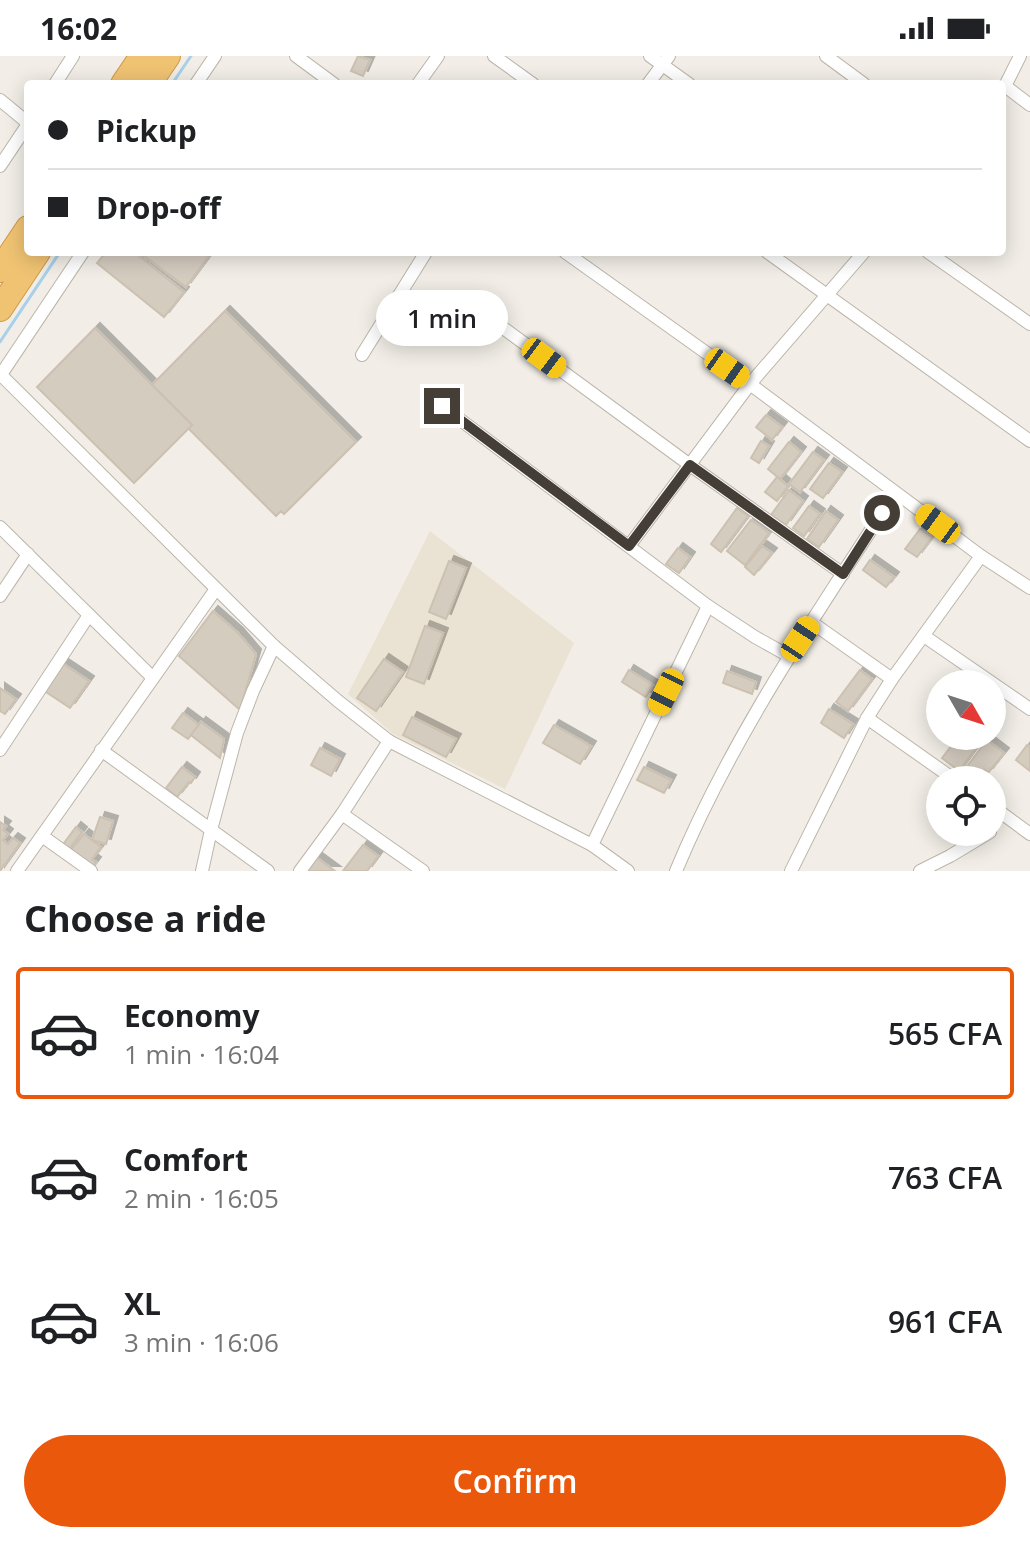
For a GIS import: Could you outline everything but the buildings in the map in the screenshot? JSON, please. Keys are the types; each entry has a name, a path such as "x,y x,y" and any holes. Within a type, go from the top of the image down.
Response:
{"highway":[{"path":"126,80 142,56"},
{"path":"152,80 168,56"},
{"path":"0,270 24,234"},
{"path":"0,309 35,256"}],"street":[{"path":"58,80 73,56"},
{"path":"199,80 215,56"},
{"path":"296,56 329,80"},
{"path":"421,80 438,56"},
{"path":"494,56 527,80"},
{"path":"650,56 666,60 685,80"},
{"path":"826,56 859,80"},
{"path":"1006,84 1020,56"},
{"path":"651,80 666,60"},
{"path":"1006,87 1030,105"},
{"path":"0,100 24,121"},
{"path":"0,166 24,130"},
{"path":"80,256 0,375 274,646 389,741 592,845 628,871"},
{"path":"362,355 424,256"},
{"path":"571,256 750,384 981,556 1030,588"},
{"path":"772,256 1030,441"},
{"path":"629,546 750,384 860,256"},
{"path":"934,256 1030,324"},
{"path":"495,322 843,574"},
{"path":"442,406 708,606 789,656"},
{"path":"676,871 736,747 789,656 895,493"},
{"path":"0,527 153,678"},
{"path":"0,596 28,554"},
{"path":"791,871 867,718 981,556"},
{"path":"17,871 216,589"},
{"path":"592,845 708,606"},
{"path":"0,750 89,615"},
{"path":"811,622 892,679"},
{"path":"924,636 1030,709"},
{"path":"202,871 237,733 274,646"},
{"path":"867,718 935,766"},
{"path":"300,871 342,814 389,741"},
{"path":"101,750 268,871"},
{"path":"342,814 423,871"},
{"path":"1006,816 1030,834"},
{"path":"1006,823 1011,820"},
{"path":"42,836 91,871"},
{"path":"920,871 966,846"}],"shaded area":[{"path":"430,531 574,643 505,789 393,734 348,694"}],"waterway":[{"path":"175,80 191,56"},
{"path":"0,342 57,256"}],"route":[{"path":"442,406 629,546 690,465 843,574 882,513"}]}
